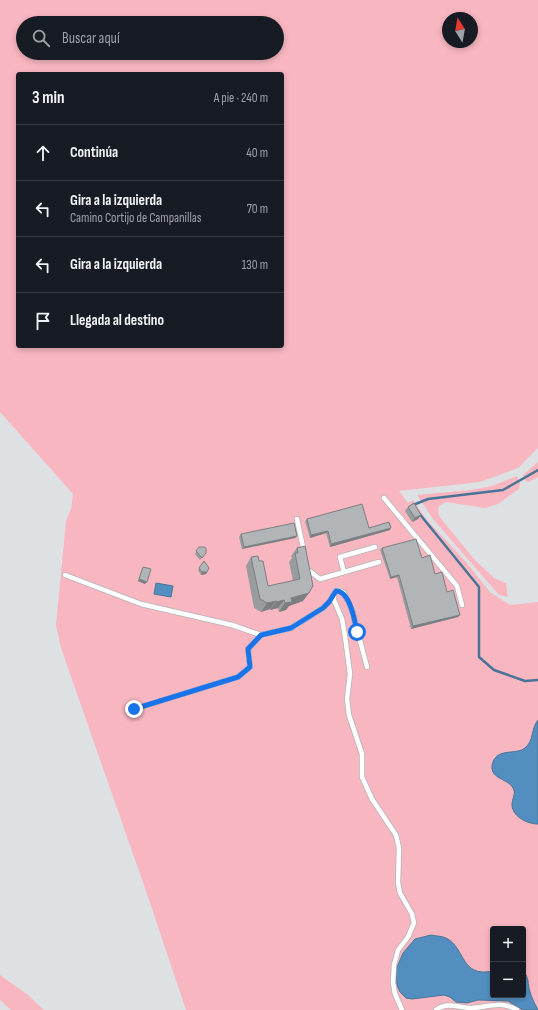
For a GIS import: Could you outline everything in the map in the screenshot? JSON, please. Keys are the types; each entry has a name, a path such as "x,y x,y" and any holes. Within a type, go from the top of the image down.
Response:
{"lane":[{"path":"384,498 457,586 462,605"},
{"path":"297,519 306,558"},
{"path":"344,572 340,557 375,547"},
{"path":"307,564 308,570 320,579 380,562"},
{"path":"65,575 141,604 232,625 261,635 291,628 323,608 336,591 340,591 344,593 349,602 367,667"},
{"path":"334,594 334,600 342,619 345,636 350,674 347,699 349,715 362,754 362,777 372,799 396,835 399,848 398,883 400,893 412,914 414,923 408,937 398,950 394,965 393,983 395,994 402,1010"},
{"path":"134,709 238,677 250,667 248,649 261,635"},
{"path":"436,1010 444,1005 470,1008 494,1004 509,1006 518,1010"}],"shaded area":[{"path":"0,0 538,0 538,448 518,468 480,482 399,491 408,503 413,500 426,519 466,562 490,592 510,605 538,602 538,1010 186,1010 61,648 56,625 66,521 71,509 73,494 0,412"},
{"path":"538,462 538,477 529,482 525,481 523,475"},
{"path":"517,476 520,483 519,489 498,504 485,508 446,502 438,507 439,516 474,559 494,578 506,583 508,597 499,595 433,519 417,495 471,490 492,486"},
{"path":"0,975 28,995 44,1010 11,1010 0,1000"}],"water":[{"path":"156,583 173,586 171,597 154,594"},
{"path":"538,720 538,824 534,824 520,818 514,812 512,808 514,793 513,788 507,782 495,775 492,768 495,758 499,755 521,750 528,745"},
{"path":"431,935 444,937 457,948 469,966 482,972 490,971 490,998 526,998 526,975 531,995 538,1010 523,1010 508,1001 478,1000 467,1003 456,1002 450,997 444,995 412,999 406,998 400,992 397,985 396,970 403,953 415,939"}],"building":[{"path":"414,503 421,515 415,518 408,507"},
{"path":"362,504 369,528 389,522 391,528 331,544 328,531 311,535 307,519"},
{"path":"294,523 297,536 244,547 241,534"},
{"path":"416,539 422,558 430,555 435,574 442,572 447,592 453,590 460,615 413,626 399,575 391,577 382,548"},
{"path":"305,546 313,586 309,593 291,598 292,602 285,603 284,600 267,603 260,599 251,557 258,556 259,561 263,561 268,586 300,579 295,553 298,553 297,548"},
{"path":"199,547 206,548 206,553 202,558 196,551"},
{"path":"204,561 209,568 207,572 202,572 199,568"},
{"path":"143,567 151,569 147,582 139,579"}],"waterway":[{"path":"413,505 428,499 503,490 538,470"},
{"path":"418,512 479,587 479,657 494,670 525,681 538,680"}],"route":[{"path":"134,709 238,677 250,667 248,649 261,635 291,628 323,608 336,591 344,593 349,602 357,632"}]}
